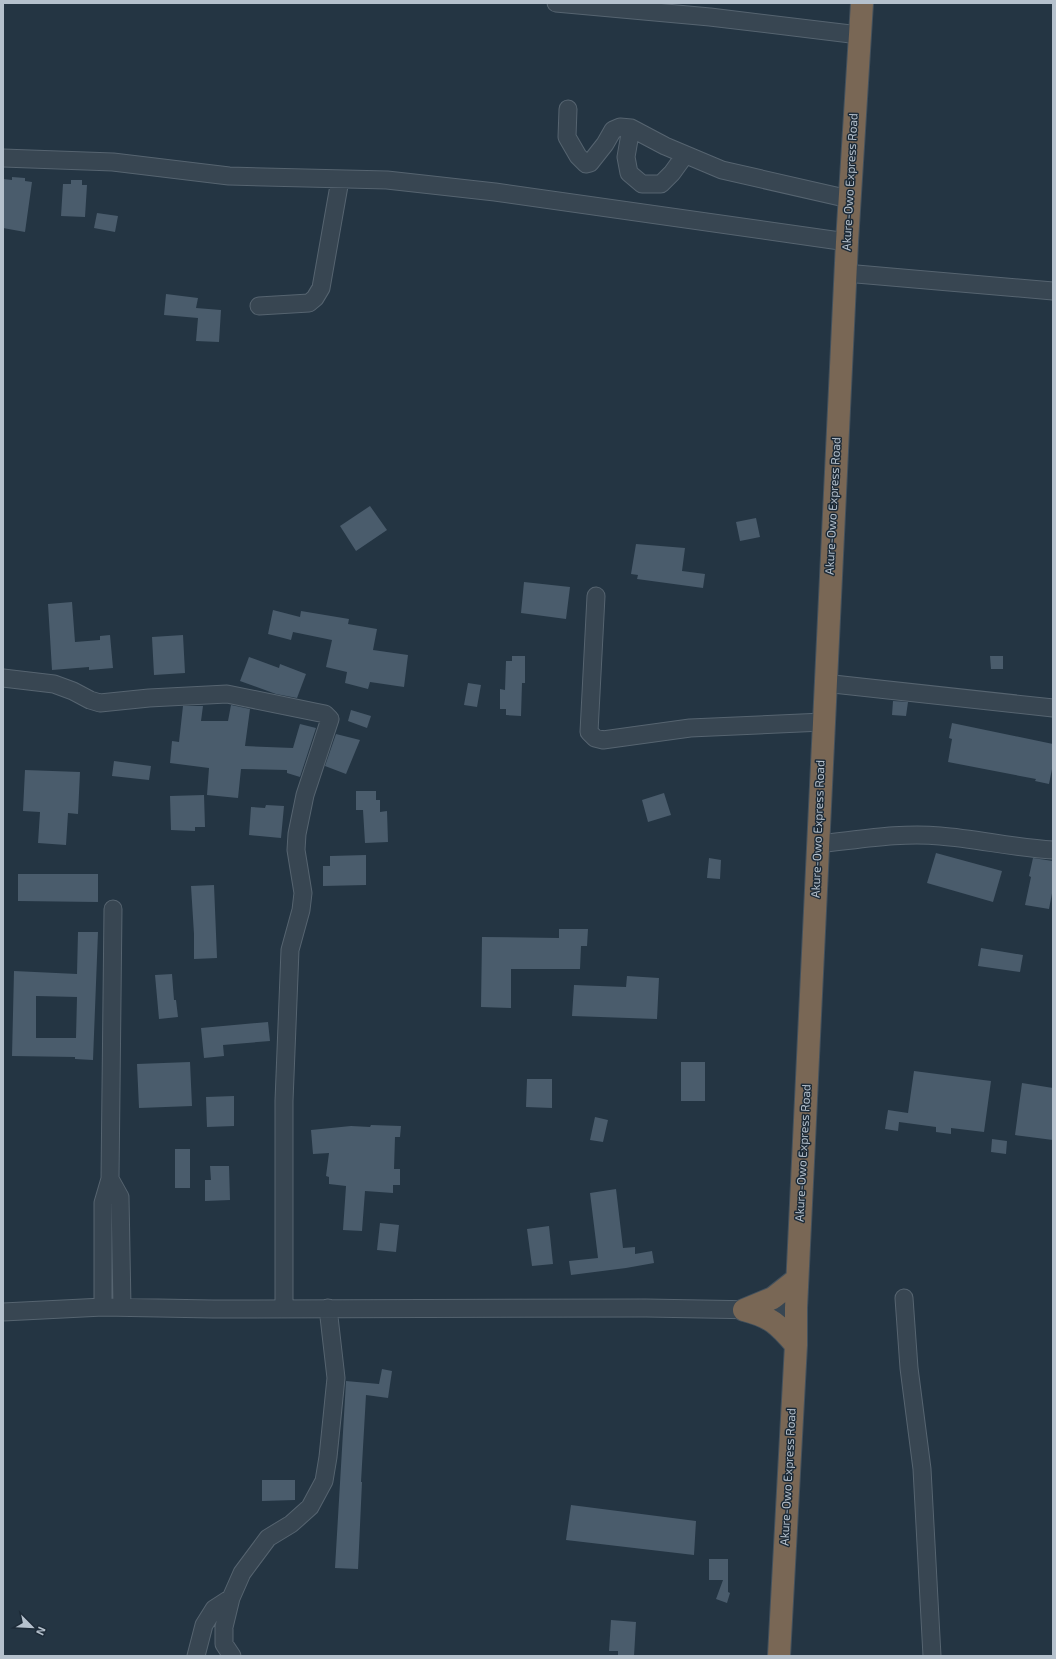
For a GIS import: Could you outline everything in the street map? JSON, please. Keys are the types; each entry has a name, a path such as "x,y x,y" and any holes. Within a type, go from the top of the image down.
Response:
{"highway":[{"name":"Akure-Owo Express Road","path":"779,1656 796,1345 797,1279 818,844 824,683 849,199 862,3"},
{"path":"744,1310 773,1298 797,1279"},
{"path":"744,1310 759,1314 771,1320 780,1327 796,1345"}],"street":[{"path":"556,3 636,7 859,35"},
{"path":"568,108 567,137 578,156 586,164 590,163 605,144 613,130 620,127 631,128 665,146 722,170 849,199"},
{"path":"631,128 626,158 629,173 642,184 661,184 672,174 685,155"},
{"path":"3,158 113,162 235,176 340,180 387,180 495,192 847,242"},
{"path":"259,306 309,303 315,298 321,288 340,180"},
{"path":"845,272 1053,291"},
{"path":"596,596 589,732 595,738 603,740 690,728 823,722"},
{"path":"3,678 54,684 100,703 149,698 227,694 325,714 330,719 305,796 296,834 296,850 303,893 301,910 290,950 284,1102 284,1308"},
{"path":"824,683 1053,708"},
{"path":"818,844 906,834 940,836 1035,849 1053,850"},
{"path":"103,1307 103,1202 110,1179 113,910"},
{"path":"110,1179 120,1197 122,1307"},
{"path":"904,1298 909,1368 922,1469 932,1656"},
{"path":"3,1312 103,1307 212,1309 646,1308 744,1310 796,1308"},
{"path":"232,1656 224,1644 224,1627 231,1598 242,1573 268,1538 291,1524 310,1507 324,1481 336,1378 328,1308"},
{"path":"196,1656 204,1625 214,1608 231,1598"}],"building":[{"path":"12,177 25,178 25,181 32,182 25,232 3,228 3,179 12,180"},
{"path":"71,180 82,180 82,185 87,185 85,217 61,216 63,184 71,184"},
{"path":"97,213 118,216 115,232 94,228"},
{"path":"166,294 198,298 196,308 221,310 219,342 196,341 198,318 164,315"},
{"path":"370,506 387,530 356,551 340,526"},
{"path":"756,518 760,537 740,541 736,522"},
{"path":"636,544 685,548 682,571 705,574 703,588 637,579 638,575 631,574"},
{"path":"524,582 570,587 566,619 521,613"},
{"path":"72,602 75,642 100,640 100,636 110,635 113,668 89,670 89,667 52,670 48,604"},
{"path":"273,610 300,617 301,611 349,619 348,624 377,629 373,650 408,655 404,687 370,682 368,689 345,683 347,672 326,667 332,640 293,632 291,640 268,634"},
{"path":"183,635 185,673 154,675 152,637"},
{"path":"512,656 525,656 525,683 522,683 521,716 506,715 506,709 500,709 500,689 505,690 506,661 512,661"},
{"path":"990,656 1003,656 1003,669 991,669"},
{"path":"249,657 279,668 280,664 306,674 297,698 276,694 240,681"},
{"path":"468,683 481,685 477,707 464,705"},
{"path":"893,701 908,702 906,716 892,715"},
{"path":"231,705 250,709 245,746 293,748 300,724 316,728 300,777 287,773 287,770 241,769 238,798 207,795 209,768 170,763 172,741 179,742 183,706 203,706 201,721 228,721"},
{"path":"351,710 371,716 367,728 348,721"},
{"path":"952,723 1053,744 1053,764 1049,784 1035,781 1036,779 948,762 952,739 949,738"},
{"path":"336,734 360,740 346,774 325,766"},
{"path":"114,761 151,766 149,780 112,776"},
{"path":"25,770 80,772 78,814 68,813 66,845 38,843 40,812 23,811"},
{"path":"356,791 376,791 376,800 380,800 380,812 387,811 388,842 365,843 363,810 356,810"},
{"path":"664,793 671,815 648,822 642,800"},
{"path":"204,795 205,827 195,827 195,831 171,830 170,796"},
{"path":"266,805 284,806 281,838 249,835 251,807 265,808"},
{"path":"936,853 1002,871 993,902 927,883"},
{"path":"366,855 366,885 323,886 323,866 330,866 330,856"},
{"path":"709,858 721,860 720,879 707,878"},
{"path":"1033,858 1053,861 1053,888 1049,909 1025,905 1031,877 1029,876"},
{"path":"18,874 98,874 98,902 18,901"},
{"path":"214,885 217,958 194,959 191,886"},
{"path":"559,929 588,929 587,946 581,946 580,969 511,969 511,1008 481,1007 482,937 559,938"},
{"path":"78,932 98,932 93,1060 75,1059 75,1057 12,1056 14,971 77,974","holes":["36,996 77,997 76,1038 36,1038"]},
{"path":"981,948 1023,955 1020,972 978,966"},
{"path":"172,974 174,1000 176,1000 178,1017 159,1019 155,975"},
{"path":"627,976 659,978 657,1019 572,1016 574,985 626,987"},
{"path":"268,1022 270,1041 223,1045 224,1056 204,1058 201,1028"},
{"path":"190,1062 192,1106 139,1108 137,1064"},
{"path":"681,1062 705,1062 705,1101 681,1101"},
{"path":"914,1071 991,1081 984,1132 951,1128 951,1134 936,1132 936,1127 899,1122 898,1131 885,1129 888,1110 908,1113"},
{"path":"527,1079 552,1079 552,1108 526,1107"},
{"path":"1022,1083 1053,1088 1053,1140 1015,1135"},
{"path":"234,1096 234,1126 207,1127 206,1097"},
{"path":"595,1117 608,1120 603,1142 590,1140"},
{"path":"371,1125 401,1126 400,1137 395,1137 394,1169 400,1169 400,1185 393,1185 393,1193 365,1191 362,1231 343,1230 346,1186 329,1184 329,1177 326,1176 329,1153 313,1154 311,1130 351,1126 370,1127"},
{"path":"992,1139 1007,1141 1006,1154 991,1152"},
{"path":"175,1149 190,1149 190,1188 175,1188"},
{"path":"210,1166 229,1166 230,1200 205,1201 205,1180 211,1180"},
{"path":"616,1189 623,1248 635,1247 635,1254 652,1251 654,1263 571,1275 569,1261 598,1258 590,1193"},
{"path":"380,1223 399,1225 396,1252 377,1250"},
{"path":"549,1226 553,1264 532,1266 527,1229"},
{"path":"382,1369 392,1371 388,1398 366,1395 358,1569 335,1568 346,1381 379,1384"},
{"path":"262,1480 295,1480 295,1500 262,1501"},
{"path":"571,1505 696,1521 694,1555 566,1540"},
{"path":"709,1559 728,1559 728,1592 730,1593 727,1603 716,1599 723,1580 709,1580"},
{"path":"611,1620 636,1622 634,1656 618,1656 618,1651 609,1651"}]}
